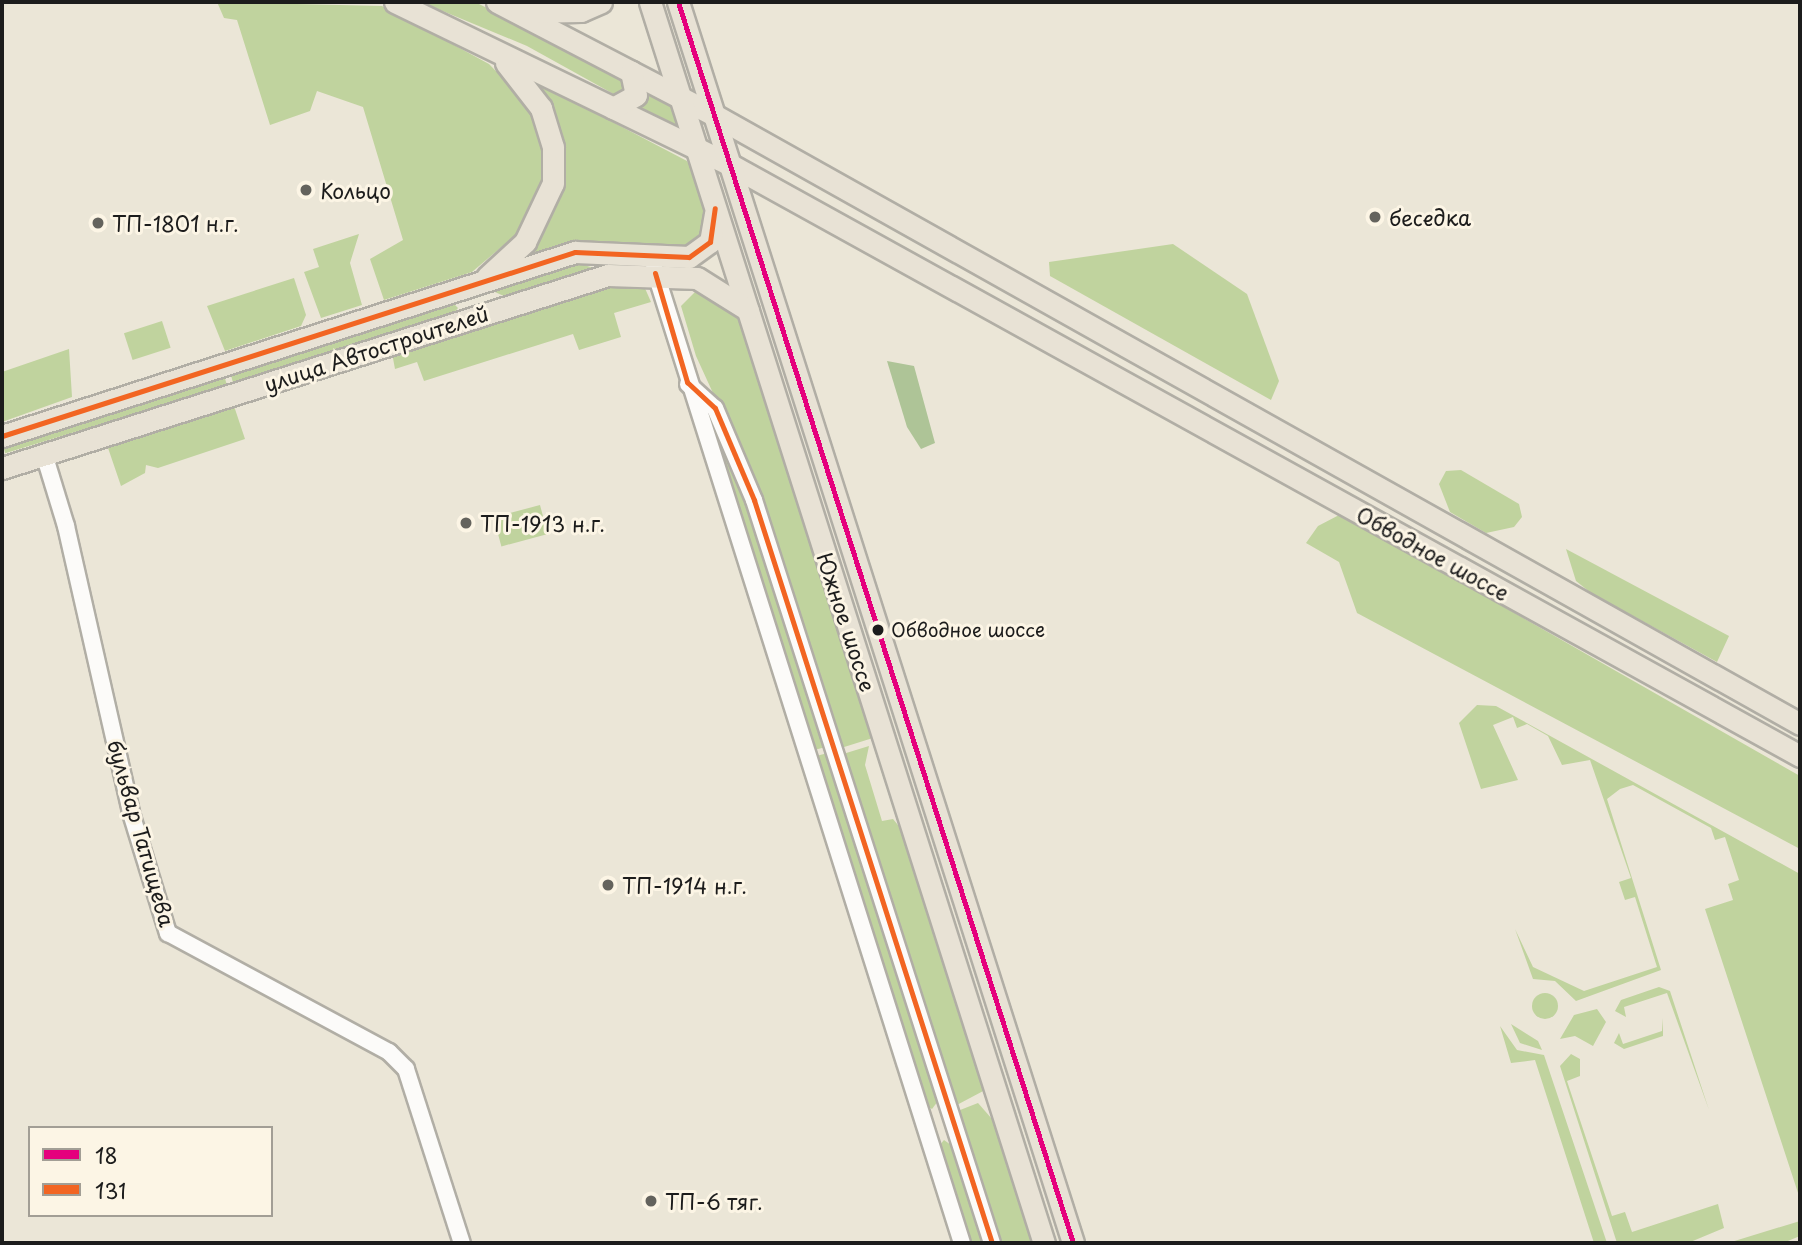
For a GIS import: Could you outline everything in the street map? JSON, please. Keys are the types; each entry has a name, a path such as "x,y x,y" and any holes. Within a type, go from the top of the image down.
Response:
{"main road":[{"name":"Обводное шоссе","path":"392,2 729,164 1800,756"},
{"name":"Обводное шоссе","path":"497,2 714,115 1800,724"},
{"path":"517,12 581,11 601,2"},
{"name":"Южное шоссе","path":"650,2 1044,1243"},
{"name":"Южное шоссе","path":"678,2 1073,1243"},
{"name":"улица Автостроителей","path":"468,288 524,242 553,183 553,147 541,108 500,56"},
{"path":"613,108 636,95 631,72"},
{"name":"улица Автостроителей","path":"2,468 608,275 698,254 710,242 715,208"},
{"name":"улица Автостроителей","path":"2,436 575,252 653,266 713,284 748,310"},
{"path":"468,288 470,319"}],"street":[{"path":"653,266 687,382 962,1243"},
{"path":"687,382 715,408 754,500 992,1243"},
{"name":"бульвар Татищева","path":"44,454 66,526 131,813 168,933 389,1052 406,1069 461,1243"}],"green space":[{"path":"217,2 382,6 489,64 533,109 548,169 532,221 472,272 384,300 370,259 403,240 363,107 317,91 310,111 270,125 237,20 224,18"},
{"path":"421,2 475,2 631,80 619,97 527,46"},
{"path":"517,72 687,161 700,183 709,232 674,255 584,242 507,266 538,238 559,189"},
{"path":"643,83 672,98 684,134 627,108"},
{"path":"359,234 350,263 362,305 321,318 304,272 319,267 313,249"},
{"path":"1173,244 1247,294 1279,381 1271,400 1050,276 1049,262"},
{"path":"571,261 597,269 506,297 495,292 497,286"},
{"path":"294,278 306,315 301,326 225,351 207,306"},
{"path":"611,281 644,286 651,302 614,313 621,337 579,350 573,334 424,381 417,362 395,369 392,353"},
{"path":"700,287 736,306 876,737 841,748 762,500 696,356 681,306"},
{"path":"451,301 458,308 453,314 233,383 230,371"},
{"path":"162,321 171,348 133,360 124,333"},
{"path":"69,349 72,397 2,422 2,372"},
{"path":"887,361 914,366 935,443 921,449 907,427"},
{"path":"223,372 227,385 5,453 2,440"},
{"path":"231,397 245,439 158,468 146,465 145,473 121,486 107,445"},
{"path":"707,421 714,423 751,514 826,747 814,750"},
{"path":"1461,470 1519,504 1522,517 1514,527 1486,533 1450,512 1439,484 1446,471"},
{"path":"540,505 548,534 501,546 494,517"},
{"path":"1341,514 1800,776 1800,849 1357,613 1339,562 1306,543 1318,526"},
{"path":"1566,549 1729,636 1717,662 1591,593 1576,581"},
{"path":"1477,705 1496,706 1800,874 1800,1199 1705,909 1733,900 1728,884 1739,880 1725,837 1715,840 1711,828 1633,785 1620,789 1607,799 1661,970 1576,1001 1555,981 1533,979 1515,929 1533,967 1584,991 1657,967 1635,897 1625,900 1619,882 1631,878 1590,760 1562,765 1548,736 1527,724 1517,728 1513,717 1493,725 1518,780 1481,789 1459,723"},
{"path":"869,746 865,765 882,821 893,819 907,836 987,1089 953,1107 843,754"},
{"path":"828,753 938,1101 932,1109 924,1104 816,756"},
{"path":"1659,987 1670,991 1709,1110 1667,993 1624,1007 1626,1017 1615,1011 1621,1000"},
{"path":"1545,993 1554,997 1558,1006 1554,1015 1545,1019 1536,1015 1532,1006 1536,997"},
{"path":"1597,1009 1606,1022 1593,1046 1575,1036 1560,1039 1574,1015"},
{"path":"1663,1018 1663,1036 1624,1049 1614,1043 1619,1033 1623,1044 1662,1031"},
{"path":"1511,1024 1538,1041 1542,1050 1520,1043"},
{"path":"1500,1026 1517,1050 1544,1055 1607,1243 1594,1243 1535,1060 1511,1063"},
{"path":"1571,1054 1580,1059 1580,1076 1567,1081 1612,1216 1625,1212 1632,1232 1718,1204 1724,1228 1688,1243 1617,1243 1560,1066"},
{"path":"978,1103 999,1127 1036,1243 996,1243 955,1112"},
{"path":"944,1140 951,1145 982,1243 969,1243 938,1147"},
{"path":"1800,1221 1800,1236 1783,1243 1728,1243"}],"transit line":[{"name":"18","path":"678,2 1073,1243"},
{"name":"131","path":"2,436 575,252 689,257 710,242 715,208"},
{"name":"131","path":"655,273 687,382 715,408 754,500 992,1243"}],"place":[{"name":"Кольцо","path":"306,190"},
{"name":"беседка","path":"1375,217"},
{"name":"ТП-1801 н.г.","path":"98,223"},
{"name":"ТП-1913 н.г.","path":"466,523"},
{"name":"Обводное шоссе","path":"878,630"},
{"name":"ТП-1914 н.г.","path":"608,885"},
{"name":"ТП-6 тяг.","path":"651,1201"}]}
